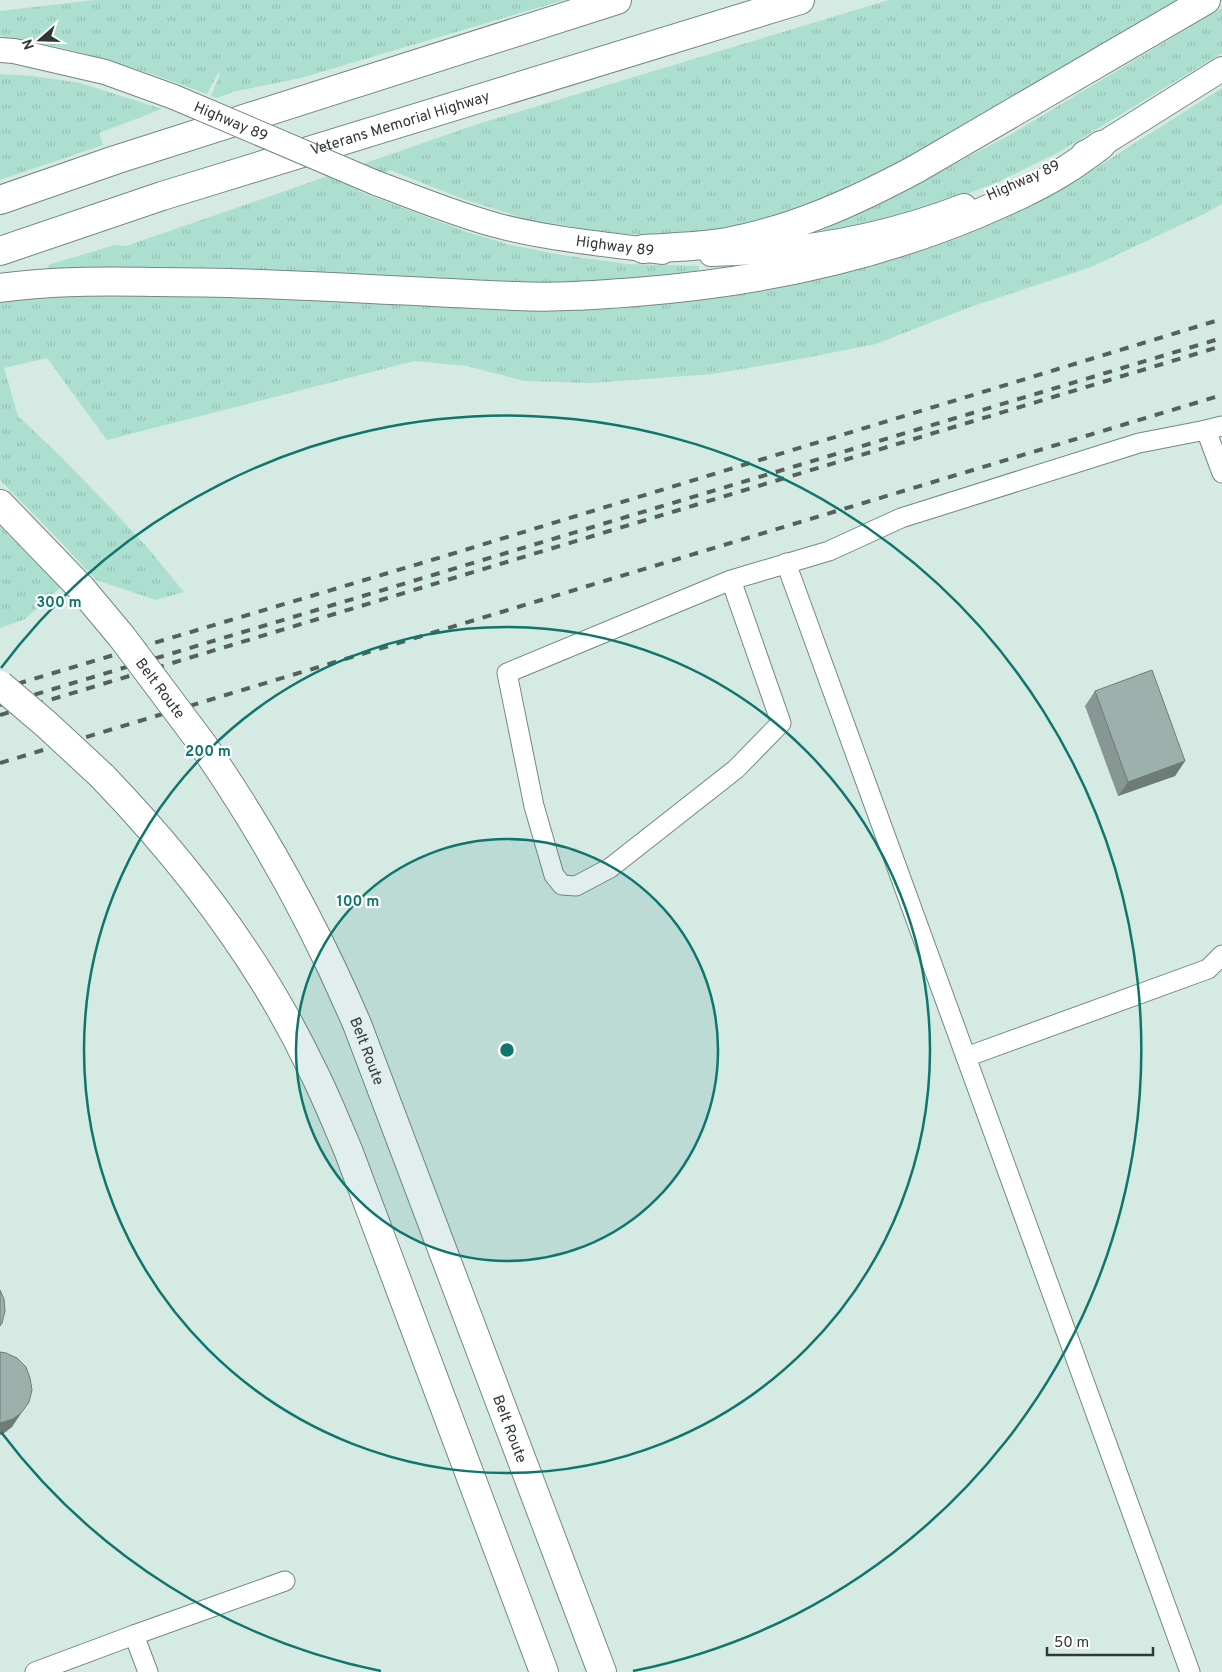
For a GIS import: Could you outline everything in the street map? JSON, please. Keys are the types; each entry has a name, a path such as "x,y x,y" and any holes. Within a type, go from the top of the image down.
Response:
{"highway":[{"path":"0,200 115,160 617,0"},
{"name":"Veterans Memorial Highway","path":"0,250 162,196 800,0"},
{"path":"643,249 726,242 772,232 820,215 872,193 1206,0"},
{"path":"0,288 75,282 190,282 529,296 592,296 706,286 819,265 879,250 938,230 1063,172 1101,145"},
{"name":"Belt Route","path":"0,504 81,588 127,643 203,745 278,863 322,946 358,1024 602,1672"},
{"path":"0,685 46,724 102,776 170,851 207,899 260,977 311,1066 348,1150 544,1672"}],"main road":[{"name":"Highway 89","path":"0,50 48,58 106,72 174,97 376,182 446,209 499,226 549,237 686,254 773,251 872,234 904,226 969,204 1026,181 1101,145 1222,69"}],"lane":[{"path":"731,580 782,723 736,769 610,868 576,886 562,885 554,875 534,806 507,673 731,580 829,551 901,518 1139,443 1214,428 1222,472"},
{"path":"786,563 1190,1672"},
{"path":"966,1057 1208,969 1222,955"},
{"path":"35,1672 285,1581"},
{"path":"134,1635 148,1672"}],"green space":[{"path":"95,0 564,0 301,78 232,92 217,98 211,96 220,74 218,73 207,94 105,59 53,46 0,36 0,11"},
{"path":"889,0 1184,0 886,177 741,230 664,235 596,231 523,218 460,198 390,170 358,191 467,232 510,245 562,255 628,264 699,266 699,275 610,285 49,273 48,265 115,245 126,246 478,124"},
{"path":"1222,8 1222,53 1059,152 998,182 945,202 884,222 808,237 892,197 1008,136"},
{"path":"0,74 33,76 80,83 162,109 99,133 103,145 0,180"},
{"path":"1222,88 1222,204 1091,267 970,307 876,344 712,374 591,383 524,381 467,366 414,361 107,440 47,358 4,368 18,416 104,501 146,546 184,592 156,600 96,580 0,480 0,302 88,293 177,291 556,308 1029,204 1094,169"},
{"path":"0,524 62,586 25,619 0,628"}],"building":[{"path":"1152,670 1185,761 1128,782 1095,691"},
{"path":"0,1290 4,1299 5,1311 0,1326"},
{"path":"0,1352 17,1358 26,1367 32,1390 29,1402 22,1412 13,1419 0,1423"}],"railway":[{"path":"0,689 445,556 1222,319"},
{"path":"0,705 1222,338"},
{"path":"0,715 1222,346"},
{"path":"0,763 1222,395"}]}
